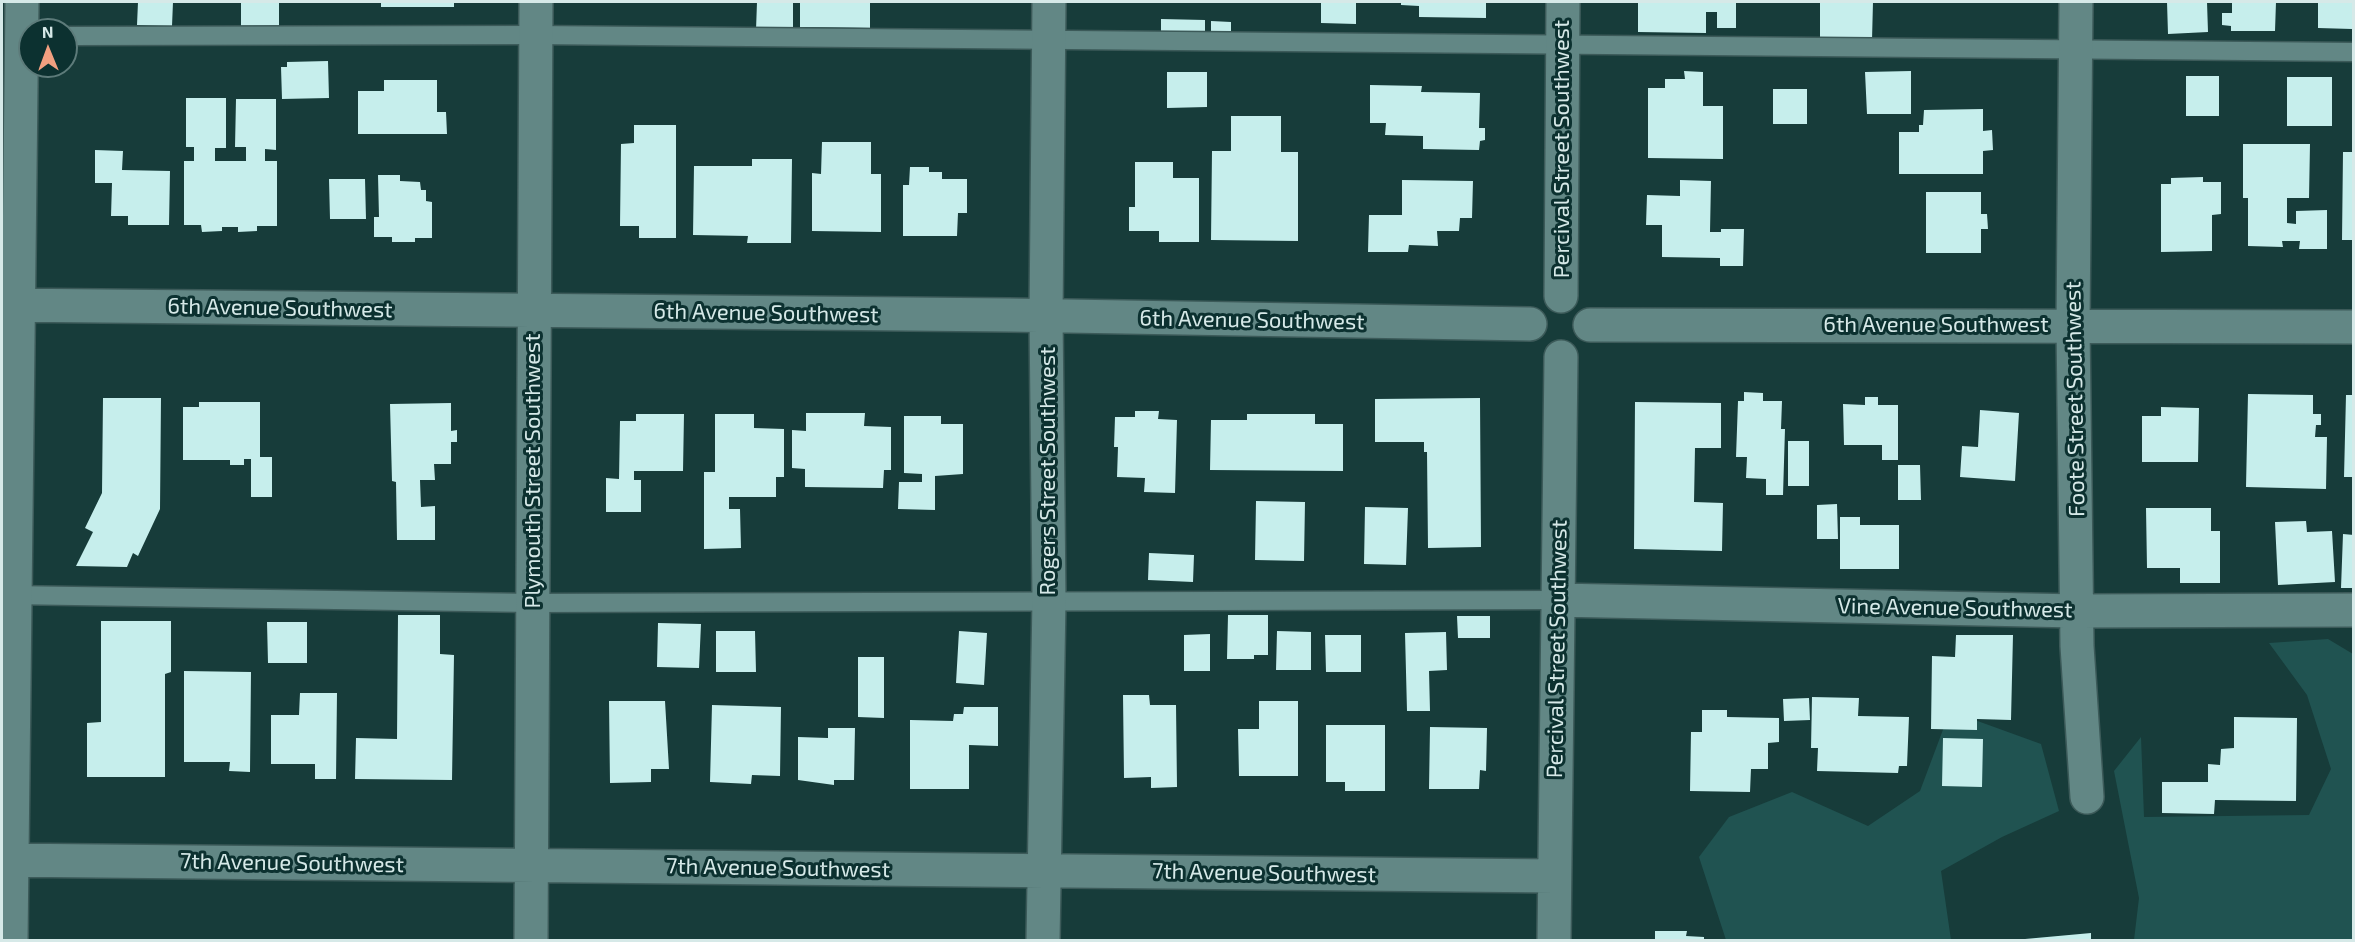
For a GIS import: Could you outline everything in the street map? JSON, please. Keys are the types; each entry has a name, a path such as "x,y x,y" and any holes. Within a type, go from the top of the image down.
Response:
{"street":[{"path":"20,18 22,2"},
{"name":"Plymouth Street Southwest","path":"531,940 536,2"},
{"name":"Rogers Street Southwest","path":"1042,940 1049,600 1046,316 1049,2"},
{"name":"Percival Street Southwest","path":"1561,296 1563,2"},
{"name":"Foote Street Southwest","path":"2076,2 2073,325 2077,611 2087,797"},
{"path":"11,940 7,860 10,305 18,37"},
{"path":"1561,296 1580,304 1587,312 1590,325 1587,341 1581,348 1573,354 1561,357 1545,353 1538,347 1532,339 1530,324 1534,311 1541,303 1561,296"},
{"name":"6th Avenue Southwest","path":"10,305 1046,316 1530,324"},
{"name":"6th Avenue Southwest","path":"1590,325 2354,327"},
{"name":"Percival Street Southwest","path":"1554,940 1561,357"},
{"name":"Vine Avenue Southwest","path":"1557,600 2077,611 2354,610"},
{"name":"7th Avenue Southwest","path":"7,860 1554,876"}],"lane":[{"path":"78,36 535,35 2354,51"},
{"path":"9,595 532,603 1557,600"}],"shaded area":[{"path":"2328,639 2353,654 2353,940 2134,940 2139,898 2114,771 2141,737 2144,817 2309,815 2331,769 2307,695 2269,643"},
{"path":"1950,711 2041,744 2059,811 2002,837 1941,871 1951,940 1726,940 1699,857 1729,817 1792,792 1868,826 1920,791"}],"building":[{"path":"138,2 173,2 172,26 137,25"},
{"path":"241,2 279,2 279,27 241,27"},
{"path":"381,2 454,2 454,7 381,7"},
{"path":"757,2 793,2 793,31 756,30"},
{"path":"800,2 870,2 870,28 800,27"},
{"path":"1321,2 1356,2 1356,24 1321,23"},
{"path":"1401,2 1486,2 1486,18 1419,17 1419,6 1401,5"},
{"path":"1638,2 1736,2 1736,28 1717,28 1717,12 1706,12 1706,33 1638,32"},
{"path":"1820,2 1873,2 1872,40 1820,40"},
{"path":"2167,2 2207,2 2208,32 2168,34"},
{"path":"2232,2 2276,2 2275,31 2231,31 2231,26 2222,25 2222,13 2232,13"},
{"path":"2318,2 2352,2 2352,29 2318,28"},
{"path":"1161,19 1205,20 1205,36 1161,36"},
{"path":"1211,21 1231,22 1231,36 1211,35"},
{"path":"328,61 329,98 282,99 281,67 287,67 287,62"},
{"path":"1684,71 1703,72 1703,106 1723,106 1723,159 1648,158 1648,88 1665,88 1665,79 1685,79"},
{"path":"1911,71 1911,114 1867,114 1865,72"},
{"path":"1167,72 1207,72 1207,107 1167,108"},
{"path":"2186,76 2219,76 2219,116 2186,116"},
{"path":"2287,77 2332,77 2332,126 2287,126"},
{"path":"384,80 437,80 437,112 446,112 447,134 358,134 358,91 384,91"},
{"path":"1370,85 1422,86 1421,92 1480,93 1479,128 1485,128 1485,140 1480,141 1479,150 1423,149 1423,136 1385,135 1386,123 1370,123"},
{"path":"1773,89 1807,89 1807,124 1773,124"},
{"path":"186,98 226,98 226,148 215,148 215,161 246,161 246,147 235,147 236,99 276,99 276,150 265,149 265,161 277,161 277,226 257,226 257,231 238,232 238,227 222,227 222,231 202,232 201,225 184,225 184,161 194,161 194,147 186,147"},
{"path":"1983,109 1983,131 1992,130 1993,150 1983,151 1983,174 1899,174 1899,132 1919,132 1919,125 1923,125 1924,110"},
{"path":"1231,116 1281,116 1281,152 1298,152 1298,241 1211,240 1212,151 1231,151"},
{"path":"634,125 676,125 676,238 639,238 639,226 620,226 621,144 634,143"},
{"path":"822,142 871,142 871,174 881,174 881,232 812,231 812,173 821,174"},
{"path":"2243,144 2310,144 2309,198 2287,198 2287,223 2296,224 2296,211 2327,210 2327,249 2299,249 2300,241 2282,241 2283,247 2248,246 2248,198 2243,198"},
{"path":"95,150 123,151 122,170 170,171 169,225 128,225 128,216 111,216 112,183 95,183"},
{"path":"2343,152 2354,152 2354,240 2342,240"},
{"path":"752,159 792,159 791,243 747,243 748,236 693,235 694,166 752,166"},
{"path":"1135,162 1173,162 1173,178 1199,178 1199,242 1159,242 1159,231 1129,231 1129,207 1135,207"},
{"path":"910,167 929,167 929,172 942,172 942,179 967,179 967,213 958,213 957,236 903,236 903,185 909,185"},
{"path":"378,175 400,175 400,181 420,182 421,190 426,190 426,201 432,202 432,238 415,238 415,242 392,242 392,237 374,237 374,217 379,217"},
{"path":"2203,177 2203,182 2221,182 2221,214 2212,215 2212,251 2161,252 2161,184 2171,184 2171,178"},
{"path":"329,179 365,179 366,219 330,219"},
{"path":"1402,180 1473,181 1472,218 1460,218 1459,231 1437,231 1438,246 1409,245 1408,252 1368,252 1369,215 1402,215"},
{"path":"1680,180 1711,181 1710,232 1721,232 1721,229 1744,229 1743,266 1720,266 1720,258 1662,257 1662,225 1646,225 1647,195 1680,196"},
{"path":"1926,192 1981,192 1981,214 1987,214 1988,229 1981,229 1981,253 1926,253"},
{"path":"1744,392 1763,393 1763,401 1782,401 1781,429 1785,429 1783,495 1766,495 1766,479 1746,478 1747,457 1736,457 1738,401 1744,401"},
{"path":"2248,394 2313,395 2313,414 2321,414 2321,425 2316,425 2315,437 2327,437 2326,489 2246,487"},
{"path":"2346,395 2354,395 2354,477 2344,477"},
{"path":"1865,397 1878,397 1878,405 1898,405 1898,460 1882,460 1882,445 1844,445 1843,404 1865,405"},
{"path":"103,398 161,398 160,509 138,556 133,553 127,567 76,566 93,532 85,528 102,493"},
{"path":"1480,398 1481,547 1428,548 1427,452 1424,452 1424,442 1375,442 1375,399"},
{"path":"199,402 260,402 260,457 272,457 272,497 251,497 251,459 244,459 244,465 230,465 230,460 183,460 183,407 199,407"},
{"path":"1635,402 1721,403 1721,448 1695,448 1694,502 1723,503 1722,551 1634,549"},
{"path":"451,403 451,431 457,430 457,442 451,442 451,464 434,464 435,480 420,480 421,507 435,506 435,540 397,540 396,482 392,481 390,404"},
{"path":"2161,407 2199,408 2198,462 2142,462 2142,416 2161,416"},
{"path":"1980,410 2019,413 2015,481 1960,477 1962,446 1978,447"},
{"path":"1135,411 1159,411 1158,419 1177,420 1175,493 1144,492 1145,478 1117,477 1118,447 1114,447 1115,417 1135,417"},
{"path":"806,413 865,413 864,426 891,427 891,470 884,470 883,488 805,487 805,469 792,468 792,430 806,431"},
{"path":"636,414 684,414 683,471 634,471 634,480 641,480 641,512 606,512 606,478 619,479 620,421 636,421"},
{"path":"715,414 754,414 754,428 784,429 784,477 776,477 776,497 729,497 729,509 740,509 741,548 704,549 704,472 715,472"},
{"path":"1247,414 1315,414 1315,424 1343,424 1343,471 1210,470 1211,420 1247,420"},
{"path":"904,416 941,416 941,424 963,424 963,474 935,476 935,510 898,509 899,482 922,482 922,474 904,473"},
{"path":"1788,441 1809,441 1809,486 1788,486"},
{"path":"1898,465 1920,465 1921,500 1898,500"},
{"path":"1256,501 1305,502 1304,561 1255,560"},
{"path":"1837,504 1838,539 1817,539 1817,505"},
{"path":"1365,507 1408,508 1406,565 1364,564"},
{"path":"2146,508 2211,508 2211,531 2220,531 2220,583 2180,583 2180,568 2147,568"},
{"path":"1840,517 1860,517 1860,525 1899,525 1899,569 1840,569"},
{"path":"2306,521 2307,532 2332,531 2335,582 2278,585 2275,522"},
{"path":"2343,534 2354,535 2354,588 2341,588"},
{"path":"1149,553 1194,555 1193,582 1148,580"},
{"path":"398,615 440,615 440,654 454,655 452,780 355,779 356,738 397,739"},
{"path":"1228,615 1268,615 1268,655 1254,655 1254,659 1227,659"},
{"path":"1457,616 1490,616 1490,638 1458,638"},
{"path":"101,621 171,621 171,672 165,674 165,777 87,777 87,723 101,722"},
{"path":"267,622 307,622 307,663 268,663"},
{"path":"658,623 701,624 699,668 657,667"},
{"path":"716,631 755,631 756,672 716,672"},
{"path":"959,631 987,633 984,685 956,683"},
{"path":"1277,631 1311,632 1311,670 1276,670"},
{"path":"1446,632 1447,670 1429,671 1430,711 1407,711 1405,633"},
{"path":"1210,634 1210,671 1184,671 1184,635"},
{"path":"1325,635 1361,635 1361,672 1326,672"},
{"path":"1956,635 2013,635 2011,720 1977,719 1977,730 1931,729 1932,656 1955,657"},
{"path":"858,657 884,657 884,718 858,717"},
{"path":"184,671 251,672 250,772 229,771 230,762 184,762"},
{"path":"300,693 337,693 336,779 315,779 315,764 271,764 271,715 299,715"},
{"path":"1123,695 1149,695 1150,705 1176,705 1177,787 1151,788 1151,777 1124,778"},
{"path":"1812,697 1859,698 1858,716 1909,717 1907,766 1899,766 1898,773 1817,771 1818,748 1811,748"},
{"path":"1809,698 1810,720 1784,721 1783,699"},
{"path":"609,701 665,701 669,769 651,769 651,782 610,783"},
{"path":"1259,701 1298,701 1298,776 1239,776 1238,729 1259,729"},
{"path":"712,705 781,707 780,776 752,775 751,784 710,782"},
{"path":"964,707 998,707 998,746 969,745 969,789 910,789 910,720 953,721 954,714 963,714"},
{"path":"1702,710 1727,710 1727,717 1779,718 1779,742 1768,743 1768,769 1751,769 1750,792 1690,791 1691,732 1702,732"},
{"path":"2234,717 2297,718 2296,801 2215,800 2214,814 2162,813 2162,782 2208,782 2208,764 2220,765 2221,749 2234,748"},
{"path":"1326,725 1385,725 1385,791 1345,791 1345,782 1326,782"},
{"path":"1430,727 1487,728 1486,771 1480,770 1479,789 1429,789"},
{"path":"828,728 855,728 854,780 834,780 834,785 798,780 798,737 828,738"},
{"path":"1943,738 1983,739 1982,787 1942,786"},
{"path":"1655,931 1687,931 1686,936 1704,937 1704,940 1655,940"},
{"path":"2091,933 2091,940 2025,940 2025,939"}]}
